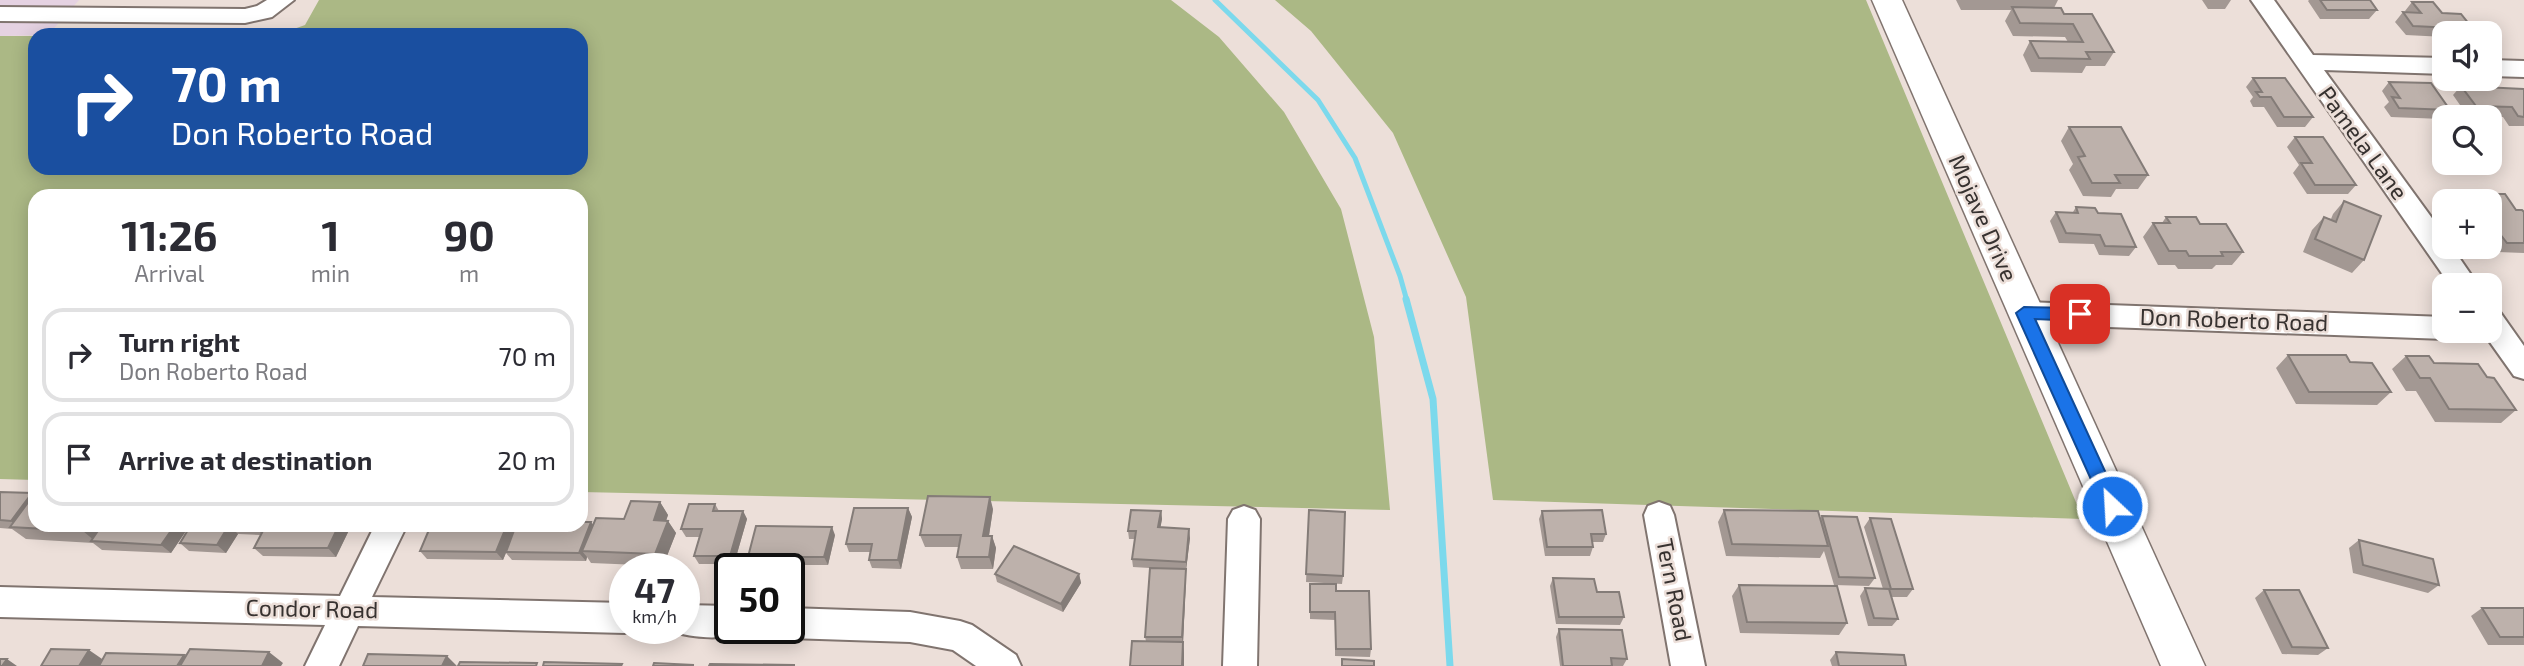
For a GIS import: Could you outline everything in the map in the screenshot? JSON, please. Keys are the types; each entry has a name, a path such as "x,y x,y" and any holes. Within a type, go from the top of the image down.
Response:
{"main road":[{"name":"Mojave Drive","path":"1887,0 2183,666"}],"street":[{"path":"0,14 50,7 245,16 264,12 283,0"},
{"name":"Pamela Lane","path":"2262,0 2456,273"},
{"path":"2305,62 2432,66"},
{"path":"2502,68 2524,69"},
{"name":"Don Roberto Road","path":"2024,313 2432,328"},
{"path":"2502,330 2524,368"},
{"name":"Tern Road","path":"1660,515 1688,666"},
{"path":"1240,666 1244,519"},
{"path":"322,666 387,532"},
{"name":"Condor Road","path":"0,602 609,618"},
{"path":"805,624 910,627 960,636 1004,666"}],"shaded area":[{"path":"0,0 79,0 54,28 28,28 28,35 0,36"}],"green space":[{"path":"319,0 1171,0 1219,37 1284,112 1341,209 1374,337 1390,510 588,492 588,189 28,189 28,480 0,479 0,36 28,36 28,175 588,175 588,28 297,28 305,25"},
{"path":"1275,0 1866,0 2083,519 1493,500 1466,297 1393,133 1311,31"}],"building":[{"path":"2320,0 2370,0 2377,10 2327,10"},
{"path":"2412,2 2433,2 2442,13 2461,14 2467,21 2432,21 2432,27 2413,26 2403,12 2421,13"},
{"path":"2012,7 2061,8 2064,14 2092,14 2114,52 2086,52 2090,59 2039,58 2030,41 2083,42 2073,24 2020,23"},
{"path":"2253,78 2285,78 2313,117 2284,117 2271,97 2260,97 2256,92 2262,92"},
{"path":"2389,82 2431,83 2432,91 2437,91 2446,105 2432,105 2432,109 2399,108 2392,97 2400,98"},
{"path":"2524,89 2524,117 2518,116 2512,107 2475,105 2465,91"},
{"path":"2069,127 2121,127 2148,175 2115,175 2120,183 2092,183 2078,157 2085,156"},
{"path":"2295,137 2323,137 2356,185 2315,185 2301,163 2312,163"},
{"path":"2502,194 2505,194 2516,210 2524,212 2524,243 2507,243 2502,237"},
{"path":"2344,201 2381,216 2364,260 2315,239 2324,217 2336,222"},
{"path":"2076,207 2095,208 2098,213 2121,214 2136,247 2105,246 2100,235 2066,233 2056,212 2078,213"},
{"path":"2166,217 2196,217 2200,224 2226,224 2243,252 2221,252 2223,256 2189,256 2186,251 2169,251 2153,223 2170,223"},
{"path":"2288,355 2346,355 2350,362 2372,363 2391,392 2309,392"},
{"path":"2406,356 2429,356 2434,363 2478,364 2487,377 2494,378 2516,410 2449,409 2430,378 2420,378"},
{"path":"0,492 28,493 28,498 11,521 0,520"},
{"path":"928,496 990,497 983,536 992,536 989,557 957,557 961,535 920,535"},
{"path":"631,501 660,502 654,520 668,521 655,553 582,551 596,518 624,519"},
{"path":"28,502 28,528 10,527"},
{"path":"689,504 715,504 713,511 743,511 731,553 700,556 700,553 695,553 702,529 681,529"},
{"path":"854,508 908,508 898,560 869,560 872,544 846,544"},
{"path":"1131,510 1161,511 1158,527 1189,529 1186,562 1132,559 1136,531 1128,531"},
{"path":"1309,510 1345,512 1343,576 1306,574"},
{"path":"1602,510 1606,534 1591,534 1593,547 1547,547 1542,511"},
{"path":"1724,510 1818,511 1828,546 1732,544"},
{"path":"1822,516 1857,517 1875,578 1839,577"},
{"path":"1870,518 1891,519 1913,589 1891,589"},
{"path":"756,526 832,527 824,557 805,557 805,553 749,553"},
{"path":"97,532 170,532 161,545 91,541"},
{"path":"187,532 225,532 217,545 180,543"},
{"path":"262,532 336,532 328,548 254,548"},
{"path":"428,532 504,532 496,552 420,551"},
{"path":"513,532 587,532 579,553 506,552"},
{"path":"2359,540 2433,559 2439,585 2363,565"},
{"path":"1014,546 1079,574 1061,604 995,574"},
{"path":"1150,568 1186,569 1182,637 1145,637"},
{"path":"1553,578 1594,579 1597,592 1619,592 1624,617 1559,617"},
{"path":"1310,584 1336,584 1336,591 1369,591 1371,649 1336,649 1335,612 1310,612"},
{"path":"1739,585 1837,586 1847,623 1747,622"},
{"path":"1865,588 1889,589 1898,619 1874,618"},
{"path":"2264,590 2299,590 2328,648 2292,647"},
{"path":"2482,608 2524,608 2524,637 2500,637"},
{"path":"1559,629 1622,630 1627,659 1611,658 1612,666 1563,666"},
{"path":"1132,641 1183,642 1182,666 1130,666"},
{"path":"51,649 89,650 79,666 41,666"},
{"path":"190,649 269,652 262,666 180,666"},
{"path":"1836,652 1904,655 1906,666 1839,666"},
{"path":"106,653 184,655 177,666 99,666"},
{"path":"368,654 447,656 442,666 363,666"},
{"path":"0,659 7,659 2,666 0,666"},
{"path":"1342,659 1374,661 1374,666 1342,666"},
{"path":"460,662 537,663 536,666 458,666"},
{"path":"544,662 622,664 543,666"},
{"path":"654,663 694,665 653,666"},
{"path":"794,665 794,666 709,666"}],"waterway":[{"path":"1215,0 1318,100 1355,158 1407,301"},
{"path":"1406,299 1433,399 1450,666"}],"route":[{"path":"2080,314 2024,313 2112,506"}]}
